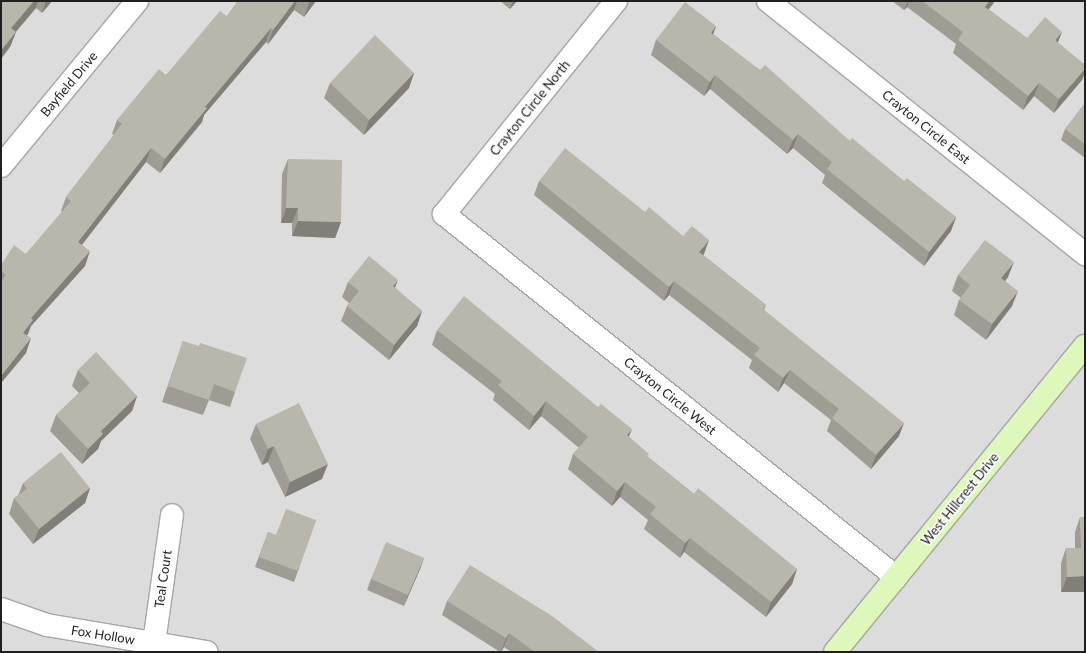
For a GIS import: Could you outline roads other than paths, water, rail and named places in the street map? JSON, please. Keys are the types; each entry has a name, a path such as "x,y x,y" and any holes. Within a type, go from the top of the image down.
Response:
{"street":[{"name":"Bayfield Drive","path":"1,166 137,1"},
{"name":"Crayton Circle North","path":"444,214 616,1"},
{"name":"Crayton Circle East","path":"768,1 1085,254"},
{"name":"Crayton Circle West","path":"444,214 896,577"},
{"name":"West Hillcrest Drive","path":"835,652 1085,346"},
{"name":"Teal Court","path":"154,643 172,515"},
{"name":"Fox Hollow","path":"1,609 47,625 207,652"}]}
